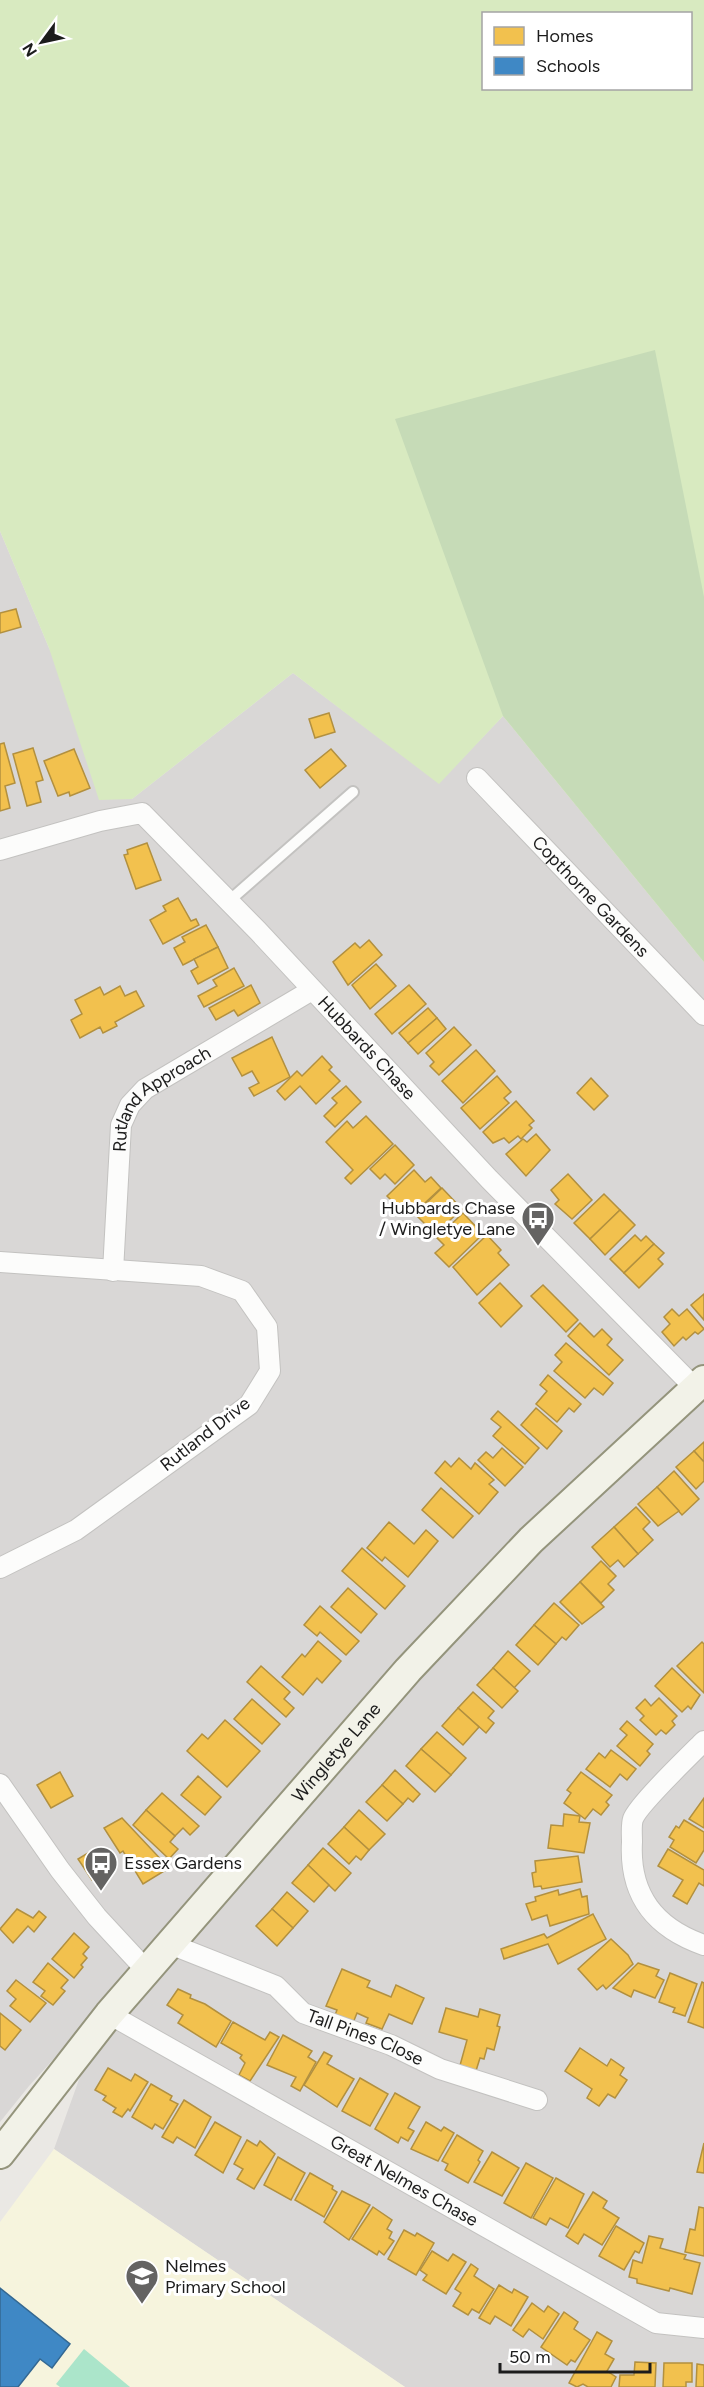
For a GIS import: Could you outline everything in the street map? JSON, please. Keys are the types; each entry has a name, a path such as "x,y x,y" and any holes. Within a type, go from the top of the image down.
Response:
{"street":[{"name":"Copthorne Gardens","path":"477,778 704,1015"},
{"name":"Hubbards Chase","path":"0,850 100,821 142,813 229,901 512,1203 699,1384"},
{"name":"Rutland Approach","path":"113,1271 121,1125 130,1105 145,1089 312,990"},
{"name":"Rutland Drive","path":"0,1262 201,1276 242,1290 267,1327 270,1371 249,1405 76,1530 0,1568"},
{"name":"Wingletye Lane","path":"0,2154 109,2014 408,1670 531,1540 699,1384"},
{"path":"704,1741 676,1768 633,1818 631,1854 636,1890 658,1920 685,1939 704,1945"},
{"path":"0,1784 66,1878 97,1917 147,1971"},
{"name":"Tall Pines Close","path":"170,1944 276,1986 303,2013 391,2045 440,2069 537,2100"},
{"name":"Great Nelmes Chase","path":"109,2014 656,2324 704,2328"}],"lane":[{"path":"229,901 353,792"}],"shaded area":[{"path":"0,531 49,648 132,799 293,673 439,783 503,716 704,962 704,2387 405,2387 54,2149 81,2074 398,1681 29,2086 0,2122"},
{"name":"Nelmes Primary School","path":"54,2149 405,2387 0,2387 0,2222"}],"green space":[{"path":"0,0 704,0 704,962 503,716 439,784 293,673 132,799 99,800 49,648 0,531"},
{"path":"655,350 704,597 704,962 503,716 395,419"},
{"path":"84,2349 130,2387 60,2387 56,2384"}],"building: Homes":[{"path":"16,609 21,627 0,633 0,613"},
{"path":"329,713 335,732 315,738 309,719"},
{"path":"4,743 15,783 5,786 10,808 0,811 0,744"},
{"path":"33,748 43,780 36,782 41,802 27,806 13,754"},
{"path":"74,749 90,788 70,796 69,792 58,796 44,761"},
{"path":"331,749 346,766 320,788 305,770"},
{"path":"147,843 161,880 136,889 124,855 128,854 127,850"},
{"path":"178,898 191,921 196,919 199,925 163,944 150,920 166,911 163,906"},
{"path":"206,925 218,947 183,965 174,948 185,942 182,937"},
{"path":"369,940 382,955 348,985 333,962 355,943 360,948"},
{"path":"218,947 228,968 198,984 191,971 198,967 194,959"},
{"path":"376,964 396,986 370,1009 352,985"},
{"path":"234,968 244,986 204,1007 198,996 217,986 213,980"},
{"path":"251,985 260,1003 238,1016 234,1010 216,1020 209,1008"},
{"path":"409,985 426,1004 392,1034 375,1014"},
{"path":"120,986 125,996 136,991 144,1006 115,1022 117,1026 103,1033 100,1027 80,1038 71,1020 82,1014 75,1000 100,987 104,995"},
{"path":"428,1008 437,1018 408,1043 399,1033"},
{"path":"437,1018 446,1029 418,1054 408,1043"},
{"path":"454,1027 471,1045 439,1075 430,1066 434,1062 426,1053"},
{"path":"272,1037 290,1077 254,1096 249,1088 259,1083 252,1071 242,1076 232,1058"},
{"path":"476,1050 495,1071 463,1103 442,1081"},
{"path":"322,1056 332,1067 329,1070 340,1081 316,1104 300,1086 285,1100 277,1091 297,1071 302,1076"},
{"path":"497,1076 511,1092 504,1098 509,1103 480,1129 461,1108"},
{"path":"591,1078 608,1096 594,1110 577,1093"},
{"path":"346,1086 361,1102 335,1127 324,1116 337,1103 332,1098"},
{"path":"516,1101 534,1121 529,1125 532,1128 521,1139 518,1136 509,1143 504,1138 493,1143 483,1132"},
{"path":"366,1116 393,1144 351,1184 345,1178 353,1170 326,1142 347,1121 353,1128"},
{"path":"536,1134 550,1150 526,1176 506,1154 523,1139 527,1142"},
{"path":"395,1145 414,1165 395,1184 385,1174 380,1179 370,1169"},
{"path":"414,1170 425,1182 431,1177 441,1188 412,1215 401,1204 398,1207 387,1196"},
{"path":"568,1174 592,1200 572,1219 555,1204 559,1200 551,1190"},
{"path":"442,1188 462,1209 435,1234 415,1214"},
{"path":"604,1194 620,1210 590,1239 574,1223"},
{"path":"620,1210 635,1225 605,1255 590,1239"},
{"path":"463,1213 483,1234 449,1267 435,1253 444,1245 437,1238"},
{"path":"487,1235 501,1250 498,1253 509,1265 477,1295 453,1267"},
{"path":"635,1235 641,1241 646,1236 654,1244 624,1273 610,1259"},
{"path":"654,1244 664,1253 658,1259 663,1264 639,1288 624,1273"},
{"path":"500,1283 522,1306 501,1327 479,1303"},
{"path":"543,1285 578,1320 566,1332 531,1296"},
{"path":"704,1294 704,1320 691,1305"},
{"path":"672,1309 679,1316 687,1309 704,1329 698,1334 695,1332 686,1340 683,1337 674,1346 662,1332 670,1324 664,1317"},
{"path":"580,1323 594,1337 602,1329 612,1339 607,1345 623,1360 609,1375 568,1336"},
{"path":"566,1343 613,1383 603,1395 594,1388 585,1398 554,1371 562,1362 555,1355"},
{"path":"548,1375 581,1404 574,1412 569,1408 557,1422 536,1404 547,1391 540,1385"},
{"path":"536,1408 562,1431 547,1449 521,1425"},
{"path":"498,1411 539,1448 525,1464 493,1436 501,1427 491,1419"},
{"path":"704,1442 704,1462 694,1451"},
{"path":"502,1448 523,1467 505,1486 478,1460 486,1452 493,1458"},
{"path":"694,1451 704,1462 704,1481 696,1489 676,1467"},
{"path":"459,1458 471,1469 475,1463 494,1480 489,1484 498,1492 479,1514 435,1473 445,1461 451,1467"},
{"path":"674,1471 699,1499 682,1515 657,1487"},
{"path":"657,1487 679,1511 658,1526 638,1504"},
{"path":"441,1488 473,1516 453,1538 422,1510"},
{"path":"636,1507 650,1522 643,1529 653,1540 638,1554 614,1527"},
{"path":"389,1522 414,1544 426,1530 438,1541 408,1577 385,1557 382,1561 367,1548"},
{"path":"614,1527 638,1554 624,1567 618,1560 610,1567 592,1547"},
{"path":"362,1548 405,1586 385,1609 342,1571"},
{"path":"601,1561 616,1576 608,1584 614,1590 601,1603 580,1582"},
{"path":"580,1582 604,1607 582,1624 560,1602"},
{"path":"348,1588 377,1614 361,1633 331,1607"},
{"path":"554,1603 579,1625 566,1640 562,1637 556,1644 534,1625"},
{"path":"320,1606 359,1641 346,1655 320,1632 317,1636 304,1625"},
{"path":"534,1625 556,1644 538,1665 516,1645"},
{"path":"318,1641 341,1661 322,1683 317,1678 303,1695 282,1677 302,1654 305,1657"},
{"path":"702,1642 704,1644 704,1693 677,1666"},
{"path":"508,1651 530,1671 514,1688 493,1668"},
{"path":"261,1666 290,1692 284,1699 294,1708 286,1717 247,1682"},
{"path":"493,1668 518,1691 502,1708 477,1685"},
{"path":"672,1668 700,1695 691,1709 688,1706 682,1712 655,1686"},
{"path":"473,1692 494,1711 488,1718 494,1723 486,1733 458,1708"},
{"path":"659,1698 677,1716 672,1721 675,1725 666,1734 661,1730 656,1735 640,1720 644,1716 636,1708 645,1699 651,1706"},
{"path":"252,1699 280,1724 262,1744 234,1719"},
{"path":"458,1708 479,1727 463,1745 442,1726"},
{"path":"225,1720 260,1751 227,1787 187,1751 202,1734 208,1739"},
{"path":"627,1721 653,1744 647,1751 650,1754 640,1766 617,1746 627,1735 620,1729"},
{"path":"437,1732 466,1758 451,1775 421,1749"},
{"path":"421,1749 451,1775 435,1792 406,1766"},
{"path":"611,1750 636,1769 627,1780 620,1774 610,1787 586,1769 599,1753 605,1758"},
{"path":"395,1770 420,1794 413,1802 408,1798 403,1804 382,1785"},
{"path":"60,1772 73,1796 51,1808 37,1785"},
{"path":"581,1772 612,1795 606,1802 609,1805 601,1815 593,1809 585,1819 564,1803 571,1793 567,1790"},
{"path":"198,1776 221,1797 205,1815 181,1795"},
{"path":"382,1785 403,1804 387,1821 366,1802"},
{"path":"162,1793 199,1826 190,1835 183,1828 175,1836 146,1810"},
{"path":"704,1798 704,1828 689,1819"},
{"path":"146,1810 175,1836 170,1842 178,1849 169,1859 133,1825"},
{"path":"359,1810 385,1834 369,1850 344,1827"},
{"path":"564,1814 580,1816 579,1822 590,1823 584,1853 548,1848 551,1825 563,1826"},
{"path":"122,1818 169,1868 143,1884 123,1851 120,1853 104,1828"},
{"path":"684,1820 704,1832 704,1850 696,1863 670,1847 674,1840 669,1837 676,1826 679,1828"},
{"path":"344,1827 369,1850 361,1860 356,1856 349,1864 328,1844"},
{"path":"323,1848 351,1873 335,1891 308,1865"},
{"path":"668,1849 704,1870 704,1886 699,1883 687,1904 673,1896 683,1880 658,1866"},
{"path":"93,1850 107,1871 92,1880 78,1859"},
{"path":"578,1856 582,1882 542,1889 541,1886 534,1887 532,1873 536,1872 535,1861"},
{"path":"308,1865 329,1885 314,1902 292,1883"},
{"path":"580,1889 582,1897 587,1896 589,1914 550,1926 547,1915 532,1920 526,1904 536,1901 535,1897 558,1890 559,1895"},
{"path":"287,1892 308,1911 293,1928 272,1909"},
{"path":"17,1909 33,1918 39,1911 46,1917 34,1932 28,1926 13,1943 0,1929"},
{"path":"272,1909 293,1928 277,1946 256,1926"},
{"path":"593,1914 606,1939 558,1964 548,1944 504,1959 501,1949 544,1934 547,1938"},
{"path":"74,1933 89,1947 83,1954 87,1958 81,1965 83,1967 74,1978 52,1959"},
{"path":"611,1939 628,1955 633,1964 606,1989 603,1985 597,1990 578,1969"},
{"path":"48,1963 68,1980 61,1988 65,1991 53,2005 41,1996 45,1991 33,1982"},
{"path":"638,1963 659,1970 656,1976 664,1980 655,1998 634,1990 631,1997 613,1988"},
{"path":"342,1969 370,1981 367,1987 391,1997 396,1985 424,1998 412,2024 389,2014 382,2029 366,2023 368,2018 357,2013 353,2023 335,2015 337,2010 326,2006"},
{"path":"670,1973 697,1984 685,2016 673,2012 675,2008 659,2002"},
{"path":"16,1980 46,2003 30,2022 10,2006 16,1999 7,1991"},
{"path":"702,1982 704,1983 704,2028 688,2022"},
{"path":"178,1989 231,2021 216,2047 178,2023 183,2015 167,2005"},
{"path":"446,2008 478,2017 480,2009 500,2015 497,2026 500,2027 494,2050 487,2048 484,2059 480,2058 475,2074 459,2069 467,2040 439,2032"},
{"path":"0,2013 21,2030 5,2050 0,2046"},
{"path":"233,2022 265,2040 270,2032 279,2037 250,2081 239,2075 245,2063 240,2058 242,2055 221,2043"},
{"path":"283,2035 312,2051 308,2057 316,2062 300,2091 291,2086 296,2077 267,2065"},
{"path":"580,2048 607,2066 611,2059 624,2068 620,2075 627,2080 615,2098 608,2094 599,2106 587,2098 592,2089 565,2071"},
{"path":"324,2052 332,2056 327,2064 354,2079 337,2107 304,2085"},
{"path":"108,2068 131,2081 135,2074 148,2082 130,2111 128,2109 122,2117 113,2112 116,2108 103,2100 106,2096 95,2090"},
{"path":"360,2078 388,2094 370,2126 342,2111"},
{"path":"151,2084 172,2096 170,2100 178,2104 163,2129 155,2124 152,2129 132,2117"},
{"path":"395,2093 420,2107 408,2128 414,2131 408,2141 401,2137 398,2143 375,2129"},
{"path":"184,2100 211,2117 195,2148 177,2137 173,2143 162,2137"},
{"path":"215,2122 241,2137 223,2173 195,2155"},
{"path":"426,2122 441,2131 444,2127 454,2133 438,2161 411,2149"},
{"path":"457,2135 483,2151 478,2160 480,2162 468,2183 445,2170 448,2164 442,2161"},
{"path":"247,2140 257,2146 260,2141 275,2154 254,2189 237,2179 243,2169 234,2164"},
{"path":"704,2143 704,2173 697,2172"},
{"path":"492,2152 519,2168 502,2196 474,2182"},
{"path":"278,2157 305,2173 291,2200 264,2185"},
{"path":"526,2163 553,2178 531,2218 504,2203"},
{"path":"310,2173 333,2186 332,2189 337,2192 324,2217 295,2200"},
{"path":"556,2178 584,2194 568,2228 550,2218 546,2225 533,2218"},
{"path":"342,2191 370,2205 349,2240 324,2222"},
{"path":"593,2192 607,2201 603,2208 619,2218 602,2245 584,2234 578,2244 566,2236"},
{"path":"373,2207 392,2220 387,2229 392,2232 389,2238 394,2241 384,2255 379,2251 377,2255 352,2239"},
{"path":"699,2207 704,2208 704,2256 685,2252 690,2229 695,2230"},
{"path":"616,2226 644,2243 639,2253 635,2251 624,2270 599,2256"},
{"path":"404,2230 415,2236 417,2233 434,2243 416,2275 388,2259"},
{"path":"649,2236 663,2239 660,2248 686,2255 684,2259 700,2263 692,2294 637,2283 637,2279 629,2277 633,2260 642,2263"},
{"path":"432,2251 448,2261 453,2254 466,2262 446,2294 423,2280 427,2275 420,2270"},
{"path":"471,2264 478,2269 474,2276 494,2289 479,2313 472,2309 468,2315 453,2306 461,2293 455,2289"},
{"path":"499,2285 512,2293 514,2289 528,2297 511,2326 495,2316 490,2324 479,2318"},
{"path":"532,2303 544,2312 548,2306 559,2314 543,2339 529,2329 523,2337 513,2330"},
{"path":"564,2312 578,2322 574,2329 590,2340 575,2362 571,2360 567,2365 541,2347"},
{"path":"597,2332 612,2341 605,2354 614,2359 607,2371 616,2377 611,2387 588,2387 583,2384 577,2387 569,2383"},
{"path":"635,2362 656,2363 655,2387 619,2387 620,2375 634,2375"},
{"path":"664,2363 692,2363 692,2382 686,2382 686,2387 663,2387"},
{"path":"697,2364 704,2365 704,2387 696,2387"}],"building: Schools":[{"path":"0,2288 70,2344 52,2368 40,2359 18,2387 0,2387"}],"place":[{"name":"Hubbards Chase / Wingletye Lane","path":"538,1247"},
{"name":"Essex Gardens","path":"101,1892"},
{"name":"Nelmes Primary School","path":"142,2305"}]}
